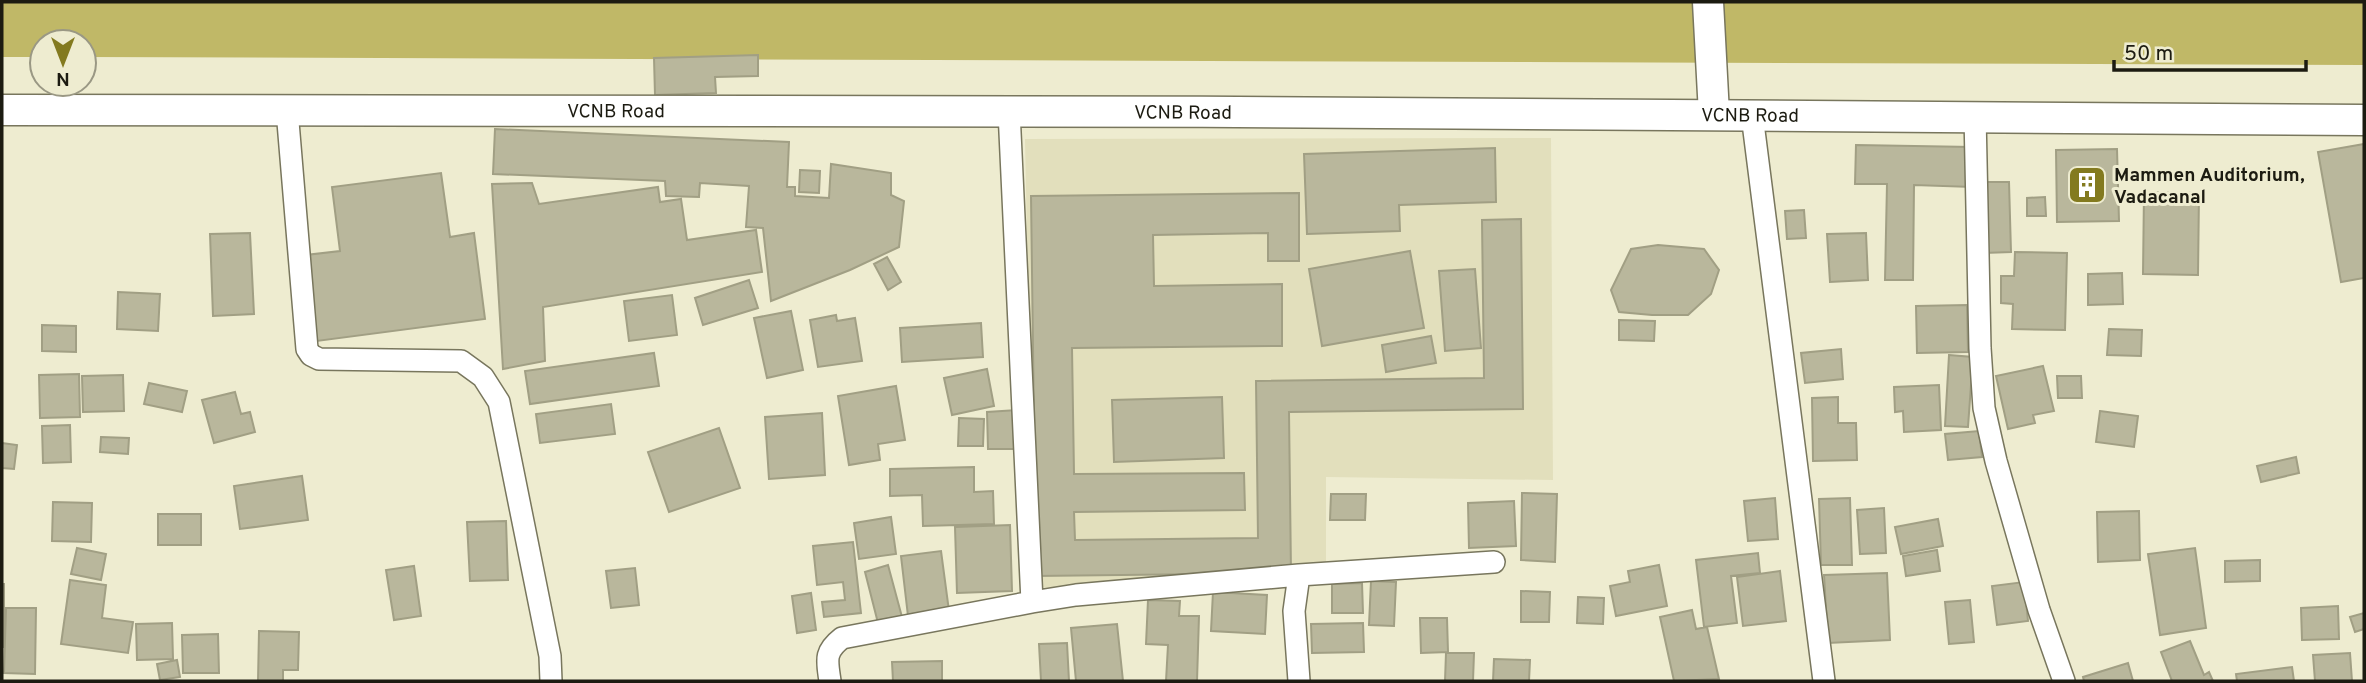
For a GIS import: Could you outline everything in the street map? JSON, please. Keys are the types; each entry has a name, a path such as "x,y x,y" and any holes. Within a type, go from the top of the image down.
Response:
{"main road":[{"path":"1708,2 1714,105"},
{"name":"VCNB Road","path":"2,110 1009,111 1714,105 1752,115 2364,120"}],"street":[{"path":"287,110 307,349 319,359 461,360 483,377 499,402 550,656 551,681"},
{"path":"1009,111 1032,603"},
{"path":"1752,115 1824,681"},
{"path":"1975,115 1980,348 1984,408 1996,461 2039,610 2064,681"},
{"path":"830,681 827,660 831,647 842,638 1076,595 1298,575 1494,562"},
{"path":"1298,575 1294,611 1299,681"}],"shaded area":[{"path":"2,2 2364,2 2364,65 98,57 98,28 28,28 28,57 2,57"},
{"path":"1551,138 1553,480 1326,477 1326,569 1300,574 1034,588 1025,139"}],"building":[{"path":"758,55 758,76 715,77 716,93 655,95 654,58"},
{"path":"495,129 789,142 787,187 795,187 795,196 829,198 831,164 891,173 891,195 904,201 899,247 850,270 771,301 763,228 746,227 749,186 700,183 699,197 666,196 665,181 493,174"},
{"path":"2364,144 2364,278 2341,282 2318,152"},
{"path":"1856,145 1972,147 1972,187 1914,185 1913,280 1885,280 1887,184 1855,184"},
{"path":"1495,148 1496,202 1399,205 1400,231 1307,234 1304,154"},
{"name":"Mammen Auditorium, Vadacanal","path":"2117,149 2119,221 2057,222 2056,150"},
{"path":"800,170 820,171 819,193 799,192"},
{"path":"441,173 450,237 474,233 485,319 317,341 306,255 340,251 332,187"},
{"path":"1981,182 2009,182 2011,252 1984,253"},
{"path":"532,183 539,204 658,187 660,202 681,199 687,240 756,230 762,272 543,307 545,361 503,369 492,184"},
{"path":"2144,192 2199,193 2198,275 2143,274"},
{"path":"1299,193 1299,261 1268,261 1268,233 1153,235 1154,286 1282,284 1282,346 1072,348 1074,474 1244,473 1245,510 1074,512 1075,540 1258,538 1256,381 1484,378 1482,220 1521,219 1523,409 1289,412 1291,573 1036,576 1031,196"},
{"path":"2045,197 2046,216 2027,216 2027,198"},
{"path":"1804,210 1806,238 1787,239 1785,211"},
{"path":"250,233 254,314 213,316 210,234"},
{"path":"1866,233 1868,280 1830,282 1827,234"},
{"path":"1658,245 1704,249 1719,270 1711,294 1688,315 1619,312 1611,290 1631,249"},
{"path":"1410,251 1424,328 1322,346 1309,269"},
{"path":"2015,252 2067,253 2065,330 2012,329 2013,304 2001,303 2001,276 2014,276"},
{"path":"887,257 901,282 888,290 874,264"},
{"path":"1475,269 1481,348 1445,351 1439,271"},
{"path":"2122,273 2123,304 2088,305 2088,274"},
{"path":"749,280 758,308 703,325 695,298"},
{"path":"118,292 160,294 158,331 117,329"},
{"path":"672,295 677,335 629,341 624,301"},
{"path":"1967,305 1968,352 1917,353 1916,306"},
{"path":"791,311 803,370 767,378 754,318"},
{"path":"836,315 837,321 855,318 862,361 818,367 810,320"},
{"path":"1619,320 1655,321 1654,341 1619,340"},
{"path":"981,323 983,357 902,362 900,328"},
{"path":"42,325 76,326 76,352 42,351"},
{"path":"2109,329 2142,330 2141,356 2107,355"},
{"path":"1431,336 1436,363 1386,372 1382,345"},
{"path":"1841,349 1843,379 1805,383 1801,353"},
{"path":"654,353 659,386 530,404 525,371"},
{"path":"1949,355 1973,357 1968,427 1945,426"},
{"path":"2043,366 2054,411 2033,415 2035,423 2008,429 1996,376"},
{"path":"987,369 994,406 952,415 944,378"},
{"path":"79,374 80,417 40,418 39,375"},
{"path":"123,375 124,411 83,412 82,376"},
{"path":"2057,376 2081,376 2082,398 2058,398"},
{"path":"149,383 187,391 182,412 144,404"},
{"path":"1939,385 1941,430 1904,432 1903,411 1895,412 1894,387"},
{"path":"896,386 905,440 878,444 880,460 849,465 838,396"},
{"path":"235,392 241,414 250,412 255,432 214,443 202,400"},
{"path":"1222,397 1224,458 1114,462 1112,400"},
{"path":"1838,397 1838,423 1856,423 1857,460 1813,461 1812,398"},
{"path":"611,404 615,434 540,443 536,414"},
{"path":"1017,410 1019,449 988,449 987,412"},
{"path":"2100,411 2138,416 2134,447 2096,442"},
{"path":"822,413 825,475 769,479 765,417"},
{"path":"959,418 984,419 983,446 958,446"},
{"path":"70,425 71,462 43,463 42,426"},
{"path":"719,428 740,488 669,512 648,452"},
{"path":"1979,431 1982,457 1948,460 1945,434"},
{"path":"101,437 129,438 128,454 100,452"},
{"path":"2,443 17,445 14,469 2,468"},
{"path":"2296,457 2299,473 2261,482 2257,466"},
{"path":"974,467 974,492 993,491 994,524 923,526 922,495 890,496 890,469"},
{"path":"302,476 308,520 240,529 234,486"},
{"path":"1522,493 1557,494 1555,562 1521,560"},
{"path":"1331,494 1366,494 1365,520 1330,520"},
{"path":"1775,498 1778,539 1748,541 1744,501"},
{"path":"1850,498 1852,565 1821,565 1819,499"},
{"path":"1514,501 1516,546 1469,548 1468,503"},
{"path":"53,502 92,503 91,542 52,541"},
{"path":"1884,508 1886,553 1860,554 1857,510"},
{"path":"2139,511 2140,560 2098,562 2097,512"},
{"path":"158,514 201,514 201,545 158,545"},
{"path":"891,517 896,554 859,559 854,523"},
{"path":"1938,519 1943,546 1901,554 1895,527"},
{"path":"506,521 508,580 470,581 467,522"},
{"path":"1010,525 1012,591 957,593 955,527"},
{"path":"853,542 861,613 824,617 822,602 845,600 843,582 817,585 813,546"},
{"path":"77,548 106,554 101,580 71,574"},
{"path":"2195,548 2206,628 2160,635 2148,554"},
{"path":"1937,550 1940,571 1906,576 1903,556"},
{"path":"941,551 949,611 908,616 901,556"},
{"path":"1758,553 1760,573 1731,576 1737,623 1704,627 1696,560"},
{"path":"2260,560 2260,581 2225,582 2225,561"},
{"path":"888,565 902,617 878,623 865,572"},
{"path":"1659,565 1667,606 1616,616 1610,586 1630,582 1628,571"},
{"path":"414,566 421,616 394,620 386,570"},
{"path":"635,568 639,605 611,608 606,571"},
{"path":"1780,571 1786,621 1743,626 1737,577"},
{"path":"1887,573 1890,640 1828,643 1824,575"},
{"path":"70,580 106,585 102,618 133,622 128,653 61,644"},
{"path":"1371,581 1396,582 1394,626 1369,625"},
{"path":"2024,582 2028,621 1997,625 1992,586"},
{"path":"1362,583 1363,613 1332,613 1332,584"},
{"path":"4,584 4,647 2,647"},
{"path":"1521,591 1550,592 1549,622 1521,622"},
{"path":"1213,592 1267,595 1265,634 1211,631"},
{"path":"811,593 816,630 797,633 792,596"},
{"path":"1578,597 1604,598 1603,624 1577,623"},
{"path":"1148,600 1180,601 1179,616 1199,616 1197,681 1166,681 1168,645 1146,644"},
{"path":"1970,600 1974,642 1949,644 1945,602"},
{"path":"2338,606 2339,639 2302,640 2301,608"},
{"path":"6,608 36,608 35,674 4,673"},
{"path":"1692,610 1696,629 1707,627 1719,679 1674,681 1660,617"},
{"path":"2364,613 2364,629 2355,632 2350,617"},
{"path":"1420,618 1447,618 1448,652 1421,653"},
{"path":"172,623 173,659 137,660 136,624"},
{"path":"1363,623 1364,652 1312,653 1311,624"},
{"path":"1117,624 1123,681 1076,681 1071,628"},
{"path":"259,631 299,632 298,670 283,670 283,681 258,681"},
{"path":"218,634 219,673 183,673 182,635"},
{"path":"2190,641 2204,675 2209,672 2213,681 2172,681 2161,652"},
{"path":"1067,643 1069,681 1041,681 1039,644"},
{"path":"1446,653 1474,653 1473,681 1445,681"},
{"path":"2350,653 2352,681 2315,681 2313,655"},
{"path":"1494,659 1530,660 1529,681 1493,681"},
{"path":"177,660 180,677 160,680 157,664"},
{"path":"942,661 942,681 893,681 892,662"},
{"path":"2128,663 2133,681 2084,681 2083,677"},
{"path":"2292,667 2294,681 2237,681 2236,674"}],"place":[{"name":"Mammen Auditorium, Vadacanal","path":"2087,185"}]}
